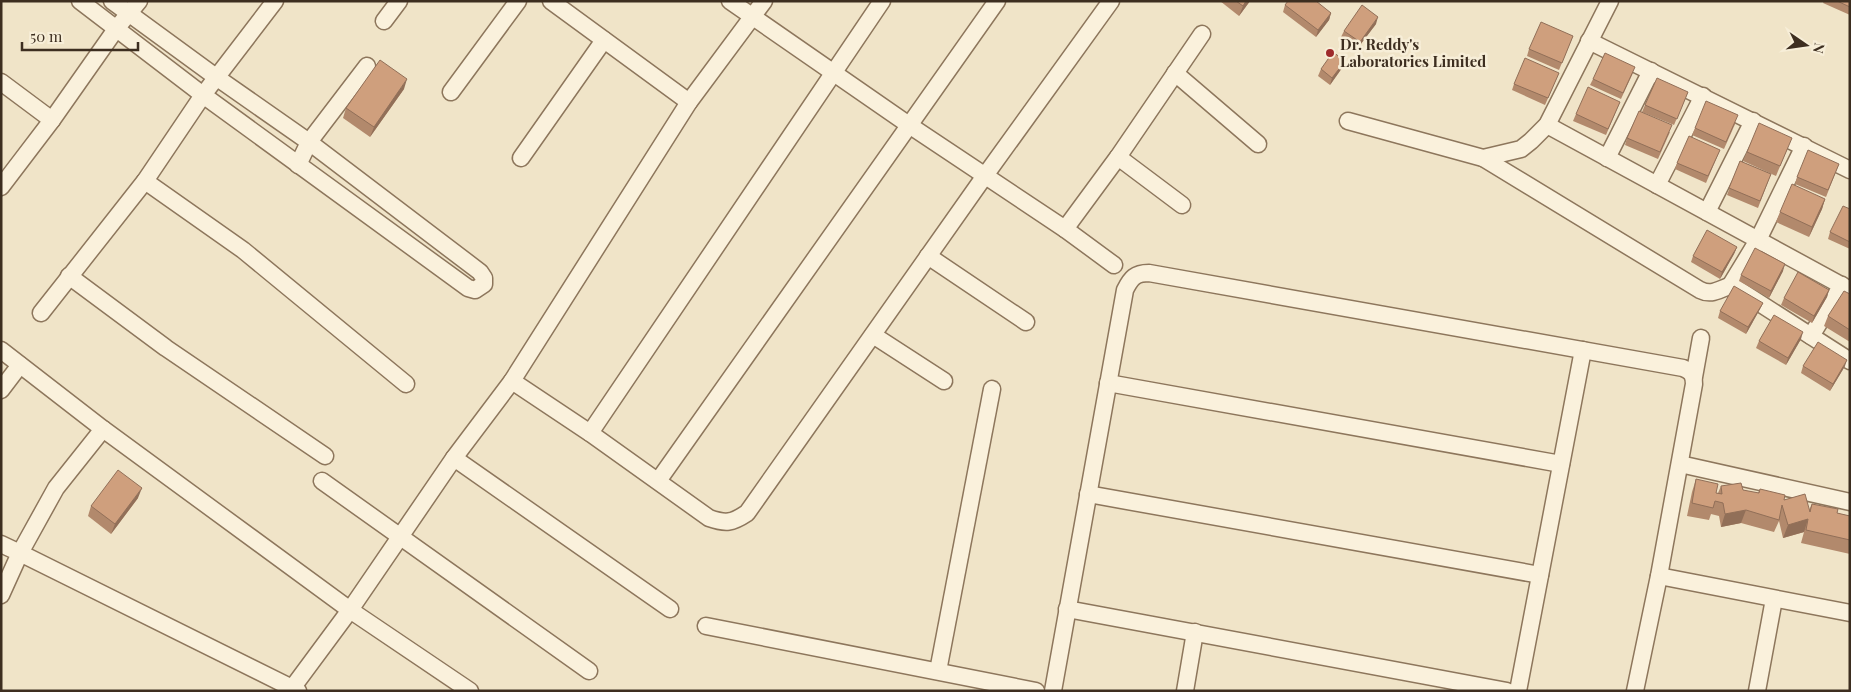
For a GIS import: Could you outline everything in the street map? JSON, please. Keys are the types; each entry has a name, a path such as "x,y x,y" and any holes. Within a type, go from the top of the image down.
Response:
{"street":[{"path":"80,1 203,95 468,288 475,290 484,284 484,278 480,272 310,142 216,77 112,1"},
{"path":"1,187 52,120 116,29 139,1"},
{"path":"41,313 145,181 216,77 275,1"},
{"path":"384,21 399,1"},
{"path":"451,92 518,1"},
{"path":"551,1 689,102"},
{"path":"730,1 984,177 1065,229 1114,265"},
{"path":"1,544 296,689 454,458 512,381 689,102 764,1"},
{"path":"590,433 882,1"},
{"path":"658,481 997,1"},
{"path":"512,381 590,433 709,518 723,523 736,520 747,513 984,177 1111,1"},
{"path":"1483,158 1521,149 1531,142 1547,125 1610,1"},
{"path":"1065,229 1118,157 1202,34"},
{"path":"520,158 604,40"},
{"path":"1589,41 1850,170"},
{"path":"298,165 310,142 367,66"},
{"path":"1607,158 1651,71"},
{"path":"1175,73 1258,144"},
{"path":"1,82 52,120"},
{"path":"1657,185 1703,96"},
{"path":"1348,121 1483,158 1706,293 1714,293 1730,286 1758,240 1804,146"},
{"path":"1707,212 1753,121"},
{"path":"1547,125 1846,288 1811,336"},
{"path":"1118,157 1182,205"},
{"path":"145,181 243,250 406,384"},
{"path":"928,256 1026,322"},
{"path":"1053,691 1125,290 1130,278 1139,273 1683,368 1690,371 1694,377"},
{"path":"69,276 166,348 325,456"},
{"path":"1730,286 1850,361"},
{"path":"873,334 944,381"},
{"path":"1636,691 1680,464 1701,338"},
{"path":"1,350 103,429 350,610 470,691"},
{"path":"1518,691 1583,350"},
{"path":"1,390 20,365"},
{"path":"1108,384 1561,464"},
{"path":"938,671 992,389"},
{"path":"1,595 20,554 56,488 103,429"},
{"path":"454,458 670,609"},
{"path":"1680,464 1850,502"},
{"path":"322,481 589,671"},
{"path":"1088,494 1540,575"},
{"path":"1659,576 1850,613"},
{"path":"1757,691 1774,599"},
{"path":"1068,609 1507,691"},
{"path":"706,626 1036,691"},
{"path":"1185,691 1195,632"}],"building":[{"path":"1236,1 1246,1 1243,6"},
{"path":"1288,1 1316,1 1331,13 1318,30 1285,5"},
{"path":"1837,1 1850,1 1850,7"},
{"path":"1362,5 1378,17 1360,42 1344,31"},
{"path":"1541,22 1573,36 1562,63 1529,49"},
{"path":"1333,52 1345,61 1332,78 1321,69"},
{"path":"1605,53 1635,67 1623,93 1593,79"},
{"path":"1525,58 1559,73 1548,98 1514,84"},
{"path":"380,60 407,79 374,127 346,108"},
{"path":"1657,78 1688,92 1677,119 1645,105"},
{"path":"1588,87 1620,102 1608,129 1576,114"},
{"path":"1706,101 1738,115 1726,142 1695,128"},
{"path":"1639,111 1672,125 1660,152 1627,138"},
{"path":"1759,123 1792,138 1780,166 1747,152"},
{"path":"1689,136 1720,150 1708,176 1677,163"},
{"path":"1808,150 1839,164 1828,190 1797,177"},
{"path":"1740,161 1771,174 1760,201 1729,188"},
{"path":"1792,184 1825,199 1812,227 1780,212"},
{"path":"1843,206 1850,209 1850,242 1830,232"},
{"path":"1707,230 1737,247 1722,272 1693,256"},
{"path":"1755,248 1785,264 1771,291 1741,275"},
{"path":"1798,272 1829,290 1814,316 1784,298"},
{"path":"1734,286 1763,303 1748,327 1720,311"},
{"path":"1844,291 1850,294 1850,330 1828,316"},
{"path":"1774,315 1803,332 1788,358 1759,341"},
{"path":"1818,342 1847,360 1833,384 1803,366"},
{"path":"118,470 142,488 115,524 91,506"},
{"path":"1696,479 1718,484 1716,493 1722,494 1721,486 1741,483 1743,490 1759,493 1760,489 1785,495 1784,500 1805,494 1810,512 1812,504 1838,509 1837,513 1850,516 1850,540 1806,530 1808,519 1788,525 1782,505 1779,520 1746,510 1725,514 1723,503 1715,501 1713,508 1692,503"}],"place":[{"name":"Dr. Reddy's Laboratories Limited","path":"1330,53"}]}
